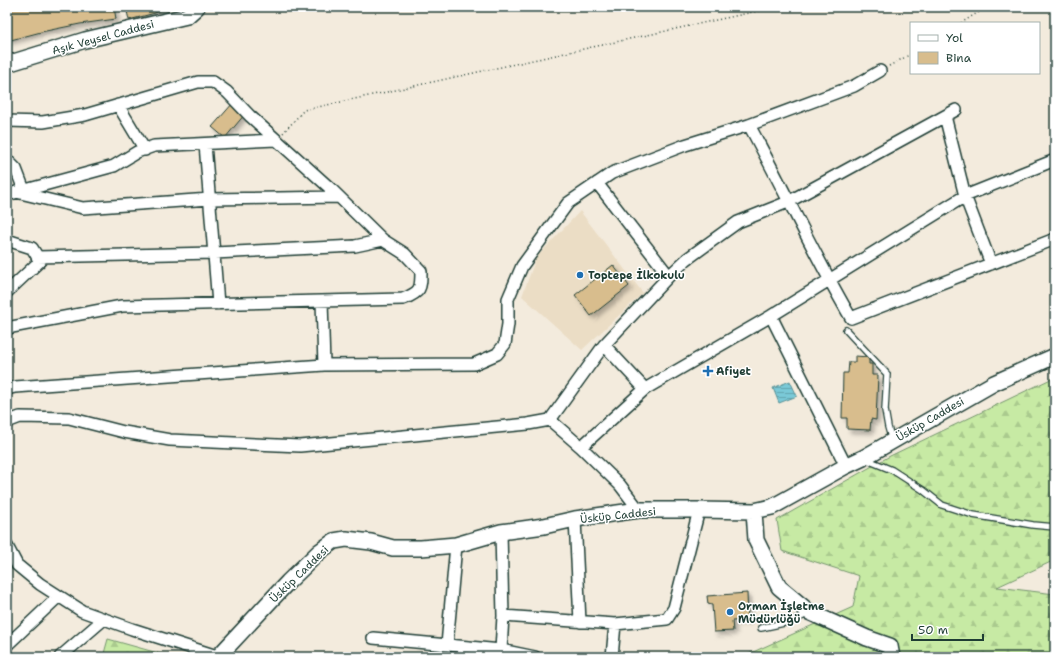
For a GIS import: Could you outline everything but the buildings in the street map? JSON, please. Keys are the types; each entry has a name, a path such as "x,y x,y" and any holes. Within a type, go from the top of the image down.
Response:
{"street":[{"path":"192,12 204,7"},
{"name":"Aşık Veysel Caddesi","path":"7,64 86,40 192,12"},
{"path":"7,389 15,387 324,365 474,364 497,354 505,344 508,324 508,299 522,266 568,203 612,173 685,145 749,125 854,86 880,71"},
{"path":"7,121 43,122 85,115 198,82 213,82 227,92 250,116 339,197 383,240 404,254 421,271 421,286 413,295 403,299 122,306 7,328"},
{"path":"118,105 145,150"},
{"path":"7,422 20,417 69,418 124,432 170,440 300,446 528,424 550,420 604,345 687,259 738,222 788,202 956,110"},
{"path":"945,116 965,196 991,264"},
{"path":"749,125 829,280 851,318 1055,239"},
{"path":"16,192 114,166 137,152 154,146 276,140"},
{"path":"205,144 218,304"},
{"path":"7,160 16,169 16,192"},
{"path":"581,446 645,389 771,316 965,196 1055,160"},
{"path":"597,183 669,276"},
{"path":"16,192 83,208 210,200 339,197"},
{"path":"7,240 32,248 40,261 7,292"},
{"path":"37,257 214,253 355,246 383,240"},
{"path":"322,301 324,365"},
{"path":"771,316 846,466"},
{"path":"604,345 645,389"},
{"name":"Üsküp Caddesi","path":"219,657 288,582 320,551 334,541 346,539 371,542 393,548 421,548 456,545 501,532 639,510 754,511 772,508 994,383 1055,356"},
{"path":"550,420 581,446 620,486 639,510"},
{"path":"503,616 615,624 667,619 674,608 699,510"},
{"path":"754,511 756,540 779,586 809,612 867,638 890,646 892,657"},
{"path":"575,519 580,622"},
{"path":"501,532 503,616 501,650"},
{"path":"447,645 456,545"},
{"path":"7,546 17,565 40,584 82,611 219,657"},
{"path":"7,645 59,596"},
{"path":"60,657 104,619"},
{"path":"612,657 615,624"},
{"path":"374,638 501,650 535,657"}],"lane":[{"path":"846,330 887,374 885,410 892,441"},
{"path":"863,458 892,470 923,490 942,505 973,515 1033,525 1055,527"},
{"path":"761,628 793,620 809,612"}],"path":[{"path":"276,140 304,110 776,7"},
{"path":"963,22 987,7"},
{"path":"880,71 910,55"}],"shaded area":[{"name":"Toptepe İlkokulu","path":"580,211 643,293 582,350 522,296 536,258"}],"green space":[{"path":"1055,377 1055,560 997,587 1055,594 1055,657 742,657 853,607 859,576 782,551 777,520 890,456"},
{"path":"108,639 172,657 103,657"}],"water":[{"path":"790,381 797,396 779,403 773,388"}],"place":[{"name":"Toptepe İlkokulu","path":"580,275"},
{"name":"Afiyet","path":"708,371"},
{"name":"Orman İşletme Müdürlüğü","path":"730,612"}]}
